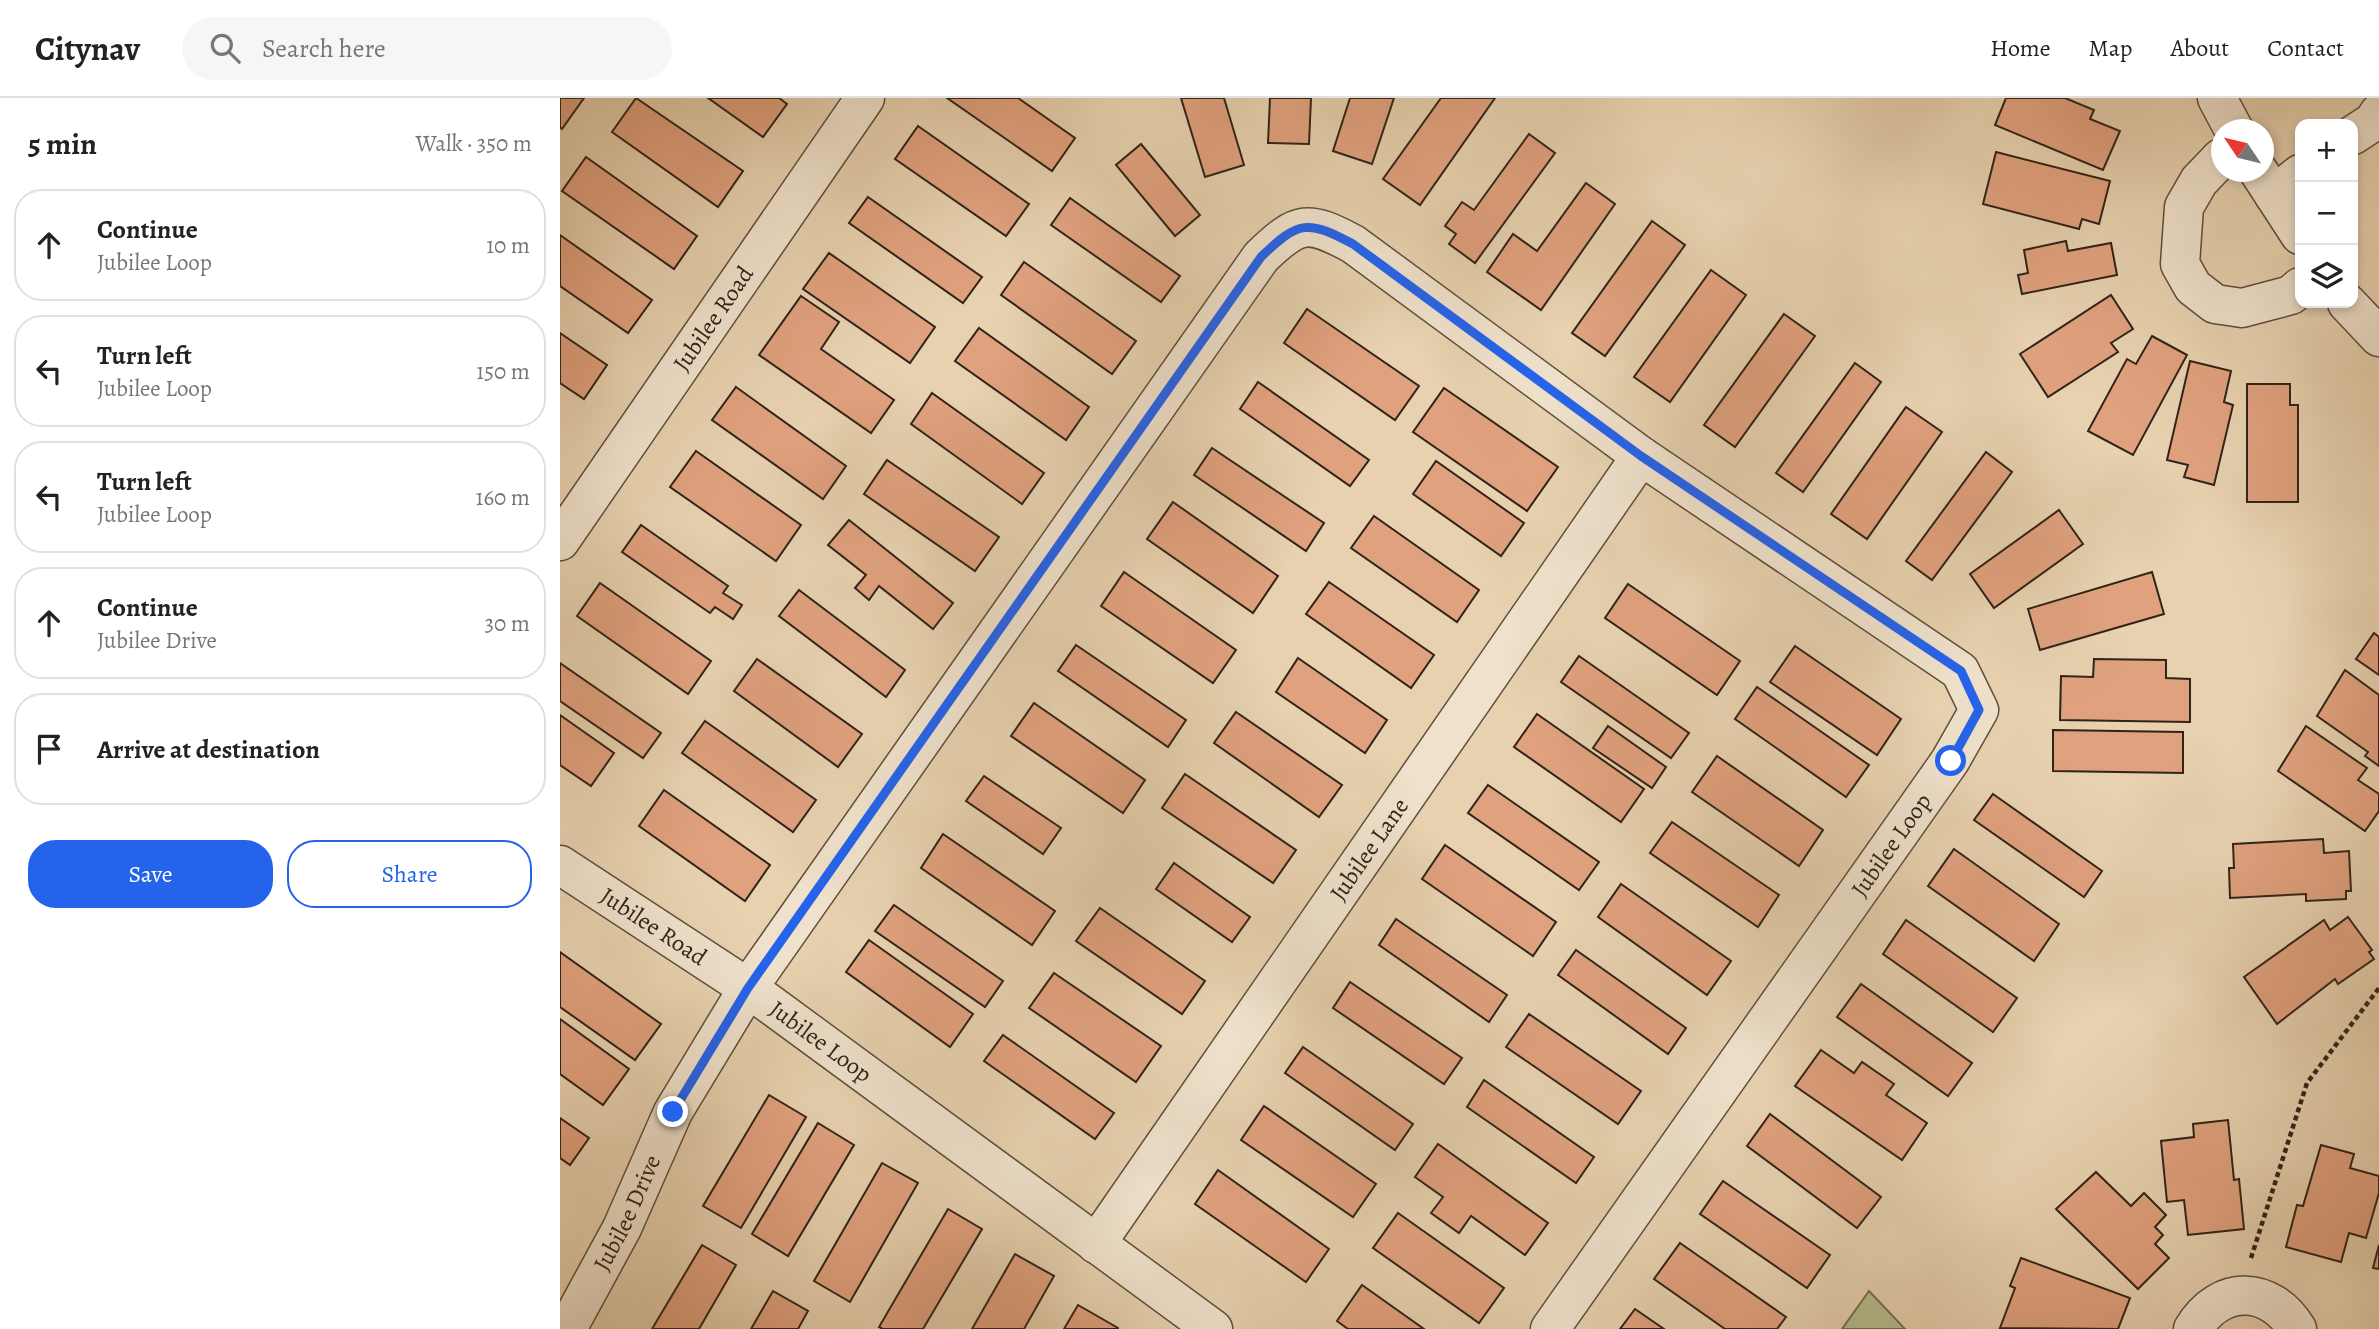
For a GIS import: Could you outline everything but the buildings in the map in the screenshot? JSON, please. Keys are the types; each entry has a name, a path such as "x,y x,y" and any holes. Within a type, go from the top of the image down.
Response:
{"street":[{"name":"Jubilee Road","path":"560,541 865,98"},
{"path":"2217,98 2228,119"},
{"path":"2358,132 2373,122 2379,113"},
{"path":"2211,168 2199,181 2184,207 2179,264 2193,287 2215,304 2242,308 2291,295 2295,291"},
{"path":"2278,180 2295,222"},
{"name":"Jubilee Loop","path":"1213,1329 748,988 1261,257 1288,231 1320,226 1353,244 1641,456 1961,671 1979,710 1951,761 1550,1329"},
{"path":"2352,308 2379,337"},
{"name":"Jubilee Lane","path":"1096,1244 1641,456"},
{"name":"Jubilee Road","path":"560,865 748,988"},
{"name":"Jubilee Drive","path":"567,1329 622,1228 673,1112 748,988"},
{"path":"2193,1329 2205,1312 2221,1301 2239,1295 2258,1296 2274,1303 2288,1315 2297,1329"}],"path":[{"path":"2239,1295 2307,1083 2379,988"}],"green space":[{"path":"1869,1291 1905,1329 1842,1329"}],"route":[{"path":"673,1112 748,988 1261,257 1288,231 1320,226 1353,244 1641,456 1961,671 1979,710 1951,761"}]}
